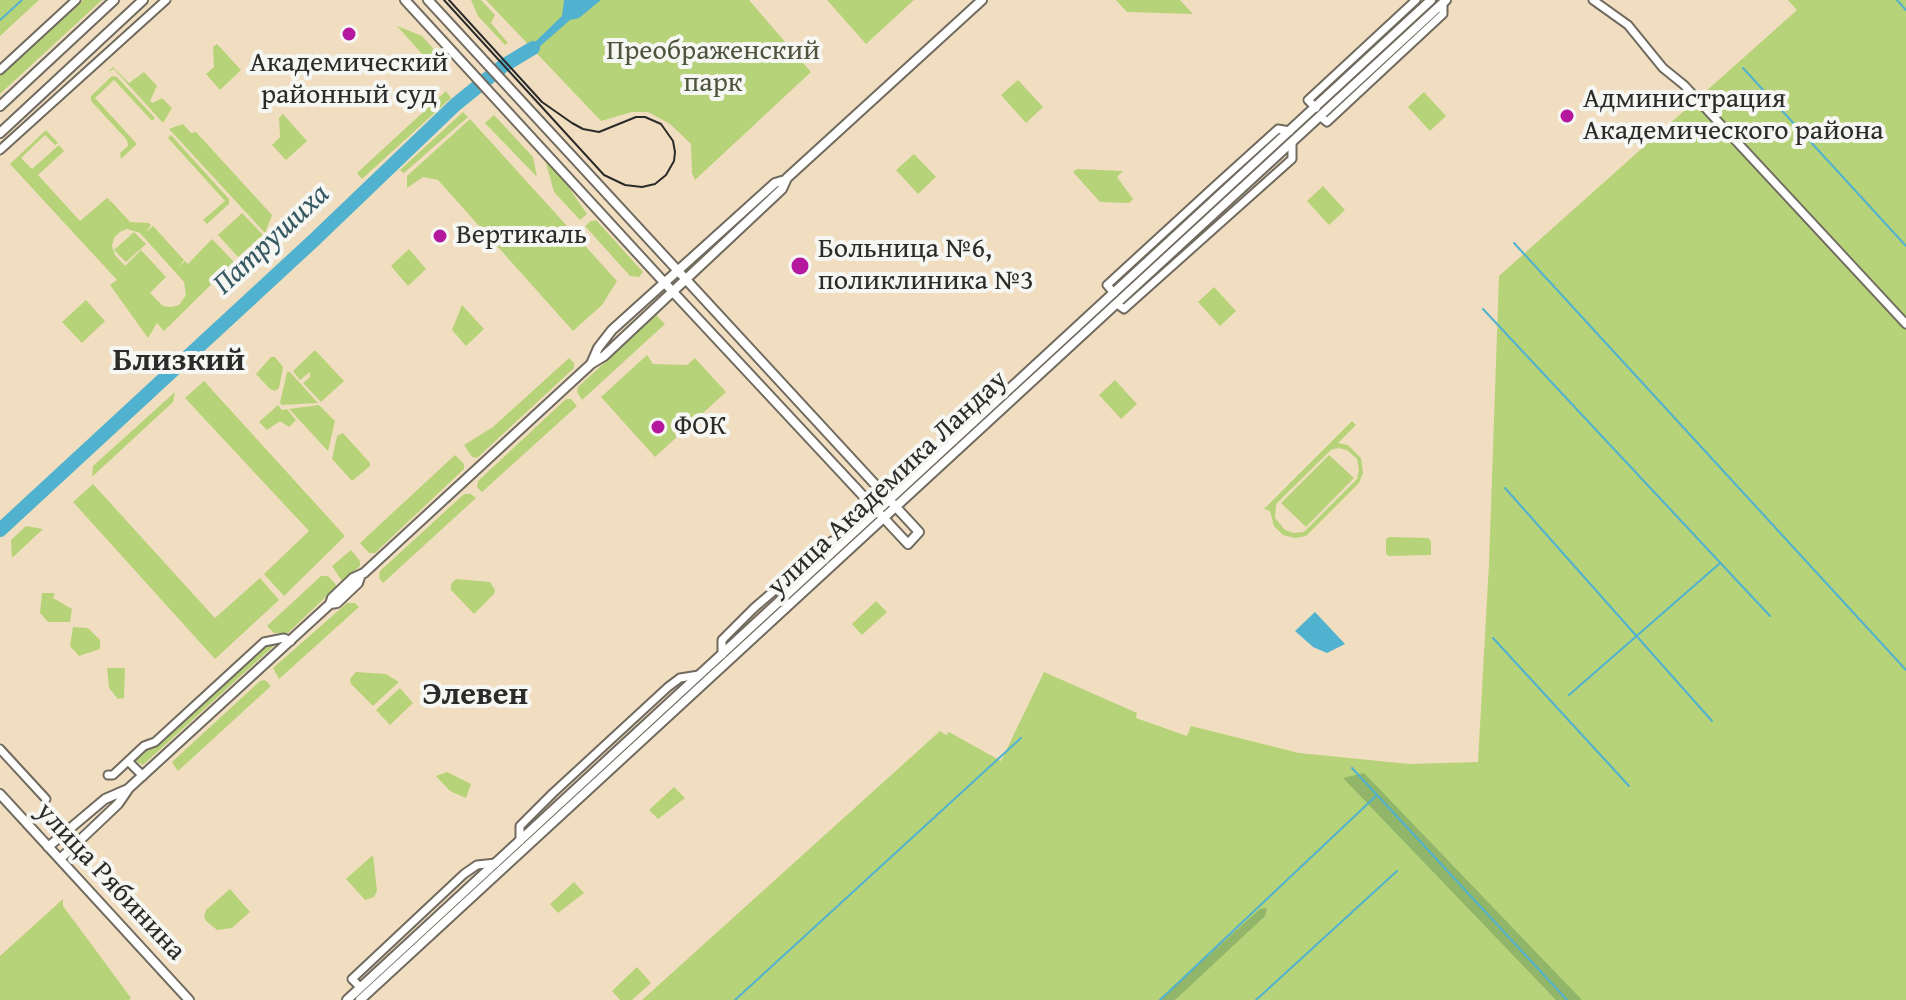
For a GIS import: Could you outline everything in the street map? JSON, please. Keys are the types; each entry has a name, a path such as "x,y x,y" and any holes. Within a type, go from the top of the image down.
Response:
{"street":[{"path":"0,70 76,0"},
{"path":"0,106 114,0"},
{"path":"0,133 143,0"},
{"path":"0,150 166,0"},
{"path":"405,0 908,544 919,532 428,0"},
{"path":"591,364 598,348 612,330 775,183 785,180 982,0"},
{"name":"улица Академика Ландау","path":"1316,108 1308,100 1416,0"},
{"name":"улица Академика Ландау","path":"360,1000 1431,0"},
{"path":"1593,0 1628,25 1663,68 1684,85 1906,324"},
{"path":"1324,119 1343,107 1443,14 1444,1"},
{"name":"улица Академика Ландау","path":"892,503 1121,307 1292,144 1324,119 1444,1"},
{"path":"1114,293 1107,285 1278,129 1290,131"},
{"path":"60,859 118,804 129,788 330,604 337,603 358,583 360,577 685,281 782,189 785,180"},
{"name":"улица Академика Ландау","path":"347,1000 846,539 881,514"},
{"path":"108,775 113,775 144,746 155,742 264,642 284,638 291,641"},
{"path":"0,749 46,799"},
{"path":"128,761 143,776"},
{"path":"48,847 105,799 129,788"},
{"name":"улица Рябинина","path":"0,794 189,1000"}],"green space":[{"path":"0,0 39,0 0,36"},
{"path":"83,0 102,0 0,94 0,76"},
{"path":"471,0 481,0 495,15 491,23 508,43 505,45 478,16"},
{"name":"Преображенский парк","path":"486,0 749,0 811,72 695,180 691,144 670,124 648,112 632,112 601,121"},
{"name":"Преображенский парк","path":"827,0 914,0 866,44"},
{"path":"1116,0 1180,0 1193,14 1127,12"},
{"path":"1788,0 1906,0 1906,1000 642,1000 940,731 946,735 949,732 1001,761 1044,672 1137,713 1136,718 1187,736 1191,726 1299,753 1409,764 1478,762 1499,276 1797,10"},
{"path":"397,26 422,36 448,65 439,73"},
{"path":"217,44 241,70 220,90 206,74 214,67 213,47"},
{"path":"113,67 129,83 144,72 157,86 150,101 153,103 162,98 172,108 163,123 114,69 108,72"},
{"path":"112,76 117,77 155,118 152,121 114,80 95,98 137,144 121,159 120,153 128,146 127,140 91,101 91,96"},
{"path":"1018,80 1043,107 1026,123 1001,95"},
{"path":"446,91 451,98 362,179 357,173"},
{"path":"1424,92 1446,116 1430,131 1408,107"},
{"path":"463,112 468,117 404,173 400,170"},
{"path":"283,114 307,141 286,160 272,145 280,137 279,118"},
{"path":"494,115 533,157 537,177 485,123"},
{"path":"470,119 617,281 602,305 573,331 438,180 423,177 407,188 407,176"},
{"path":"183,124 191,133 196,132 272,215 265,233 169,129"},
{"path":"46,130 58,143 55,145 45,135 21,158 32,169 59,145 64,151 38,175 80,221 107,198 130,222 149,223 151,225 146,232 153,226 184,260 178,267 185,261 188,264 212,239 234,262 164,331 157,323 148,338 110,285 117,280 10,164","holes":["127,229 140,233 184,282 186,295 179,305 163,306 150,293 166,277 141,250 125,266 115,255 112,246 120,232"]},
{"path":"171,135 229,199 229,204 207,224 203,220 225,201 168,138"},
{"path":"914,154 936,177 918,194 896,170"},
{"path":"545,159 587,214 580,220 554,192"},
{"path":"1077,169 1123,171 1117,177 1133,199 1129,203 1100,202 1073,172"},
{"path":"1323,186 1345,210 1329,225 1307,201"},
{"path":"242,213 263,235 238,257 218,235"},
{"path":"596,220 643,272 639,277 630,276 585,226"},
{"path":"134,232 146,244 126,262 114,250"},
{"path":"409,249 426,269 408,286 391,266"},
{"path":"1214,287 1236,311 1220,326 1198,302"},
{"path":"86,300 105,321 82,343 62,322"},
{"path":"462,305 484,329 466,346 452,330"},
{"path":"656,315 665,324 582,400 577,392 578,387"},
{"path":"315,350 344,381 321,402 303,383 310,377 310,372 300,380 293,371"},
{"name":"ФОК","path":"647,355 653,364 687,365 695,358 726,392 655,457 601,397"},
{"path":"271,357 275,357 283,367 279,388 275,391 256,374"},
{"path":"569,358 574,368 477,458 472,457 464,445 493,427"},
{"path":"287,372 290,372 318,403 280,403"},
{"path":"1115,380 1137,404 1121,419 1099,395"},
{"path":"204,381 345,536 284,596 264,574 309,531 185,398"},
{"path":"175,392 173,402 92,477 93,466"},
{"path":"566,399 571,399 577,406 482,492 477,487 478,481"},
{"path":"278,405 282,410 287,409 296,420 289,427 280,421 267,430 259,422"},
{"path":"319,405 335,421 328,451 289,409"},
{"path":"1352,421 1356,425 1338,443 1348,445 1361,458 1363,473 1359,483 1306,536 1295,538 1283,535 1274,526 1270,511 1264,509","holes":["1331,450 1347,450 1357,459 1357,479 1304,532 1285,530 1275,518 1276,504"]},
{"path":"343,433 370,463 352,481 332,459 337,436"},
{"path":"455,455 464,464 464,469 375,553 369,553 360,543"},
{"path":"1329,455 1354,478 1306,527 1281,503"},
{"path":"93,484 215,618 260,578 279,600 215,659 73,502"},
{"path":"464,494 476,498 383,583 379,578 380,571"},
{"path":"26,526 43,529 12,558 11,540"},
{"path":"1428,538 1431,541 1431,555 1389,556 1386,554 1386,539"},
{"path":"351,550 360,561 360,566 342,581 332,566"},
{"path":"321,576 328,576 337,586 288,633 274,633 267,626"},
{"path":"456,579 490,582 494,594 474,614 451,590 451,584"},
{"path":"42,593 55,593 53,598 72,609 70,622 48,622 40,613"},
{"path":"876,601 887,612 862,635 852,624"},
{"path":"347,603 355,603 359,607 279,679 273,668"},
{"path":"73,627 88,628 100,640 100,649 79,656 70,646"},
{"path":"276,641 143,765 136,761 136,756 266,644"},
{"path":"107,668 125,668 124,698 118,699 109,688"},
{"path":"356,672 386,674 399,682 373,706 351,684 350,679"},
{"path":"265,680 271,686 178,771 172,762 260,681"},
{"path":"400,688 413,703 390,725 376,710"},
{"path":"447,772 471,784 466,798 450,791 436,776"},
{"path":"1364,773 1582,1000 1556,1000 1343,778"},
{"path":"674,787 685,798 658,819 649,810"},
{"path":"373,855 377,891 374,897 365,900 346,879"},
{"path":"574,882 584,893 558,913 550,904"},
{"path":"230,889 250,912 232,928 217,930 204,916 206,910"},
{"path":"63,899 63,906 131,998 129,1000 0,1000 0,956"},
{"path":"1267,908 1265,916 1175,1000 1159,1000 1260,909"},
{"path":"637,967 651,983 632,1000 620,1000 612,991"}],"water":[{"path":"564,0 601,0 579,18 570,20 522,62 515,55 535,42 562,16"},
{"path":"1315,612 1345,644 1327,653 1313,647 1295,631"}],"waterway":[{"path":"0,20 22,0"},
{"path":"1897,0 1906,10"},
{"name":"Патрушиха","path":"0,530 313,241 455,105 503,66 533,48"},
{"path":"1743,68 1906,246"},
{"path":"1514,243 1906,670"},
{"path":"1483,309 1770,616"},
{"path":"1505,488 1712,721"},
{"path":"1569,695 1719,564"},
{"path":"1493,638 1629,786"},
{"path":"735,1000 1021,738"},
{"path":"1352,768 1567,1000"},
{"path":"1160,1000 1377,795"},
{"path":"1256,1000 1397,871"}],"tram line":[{"path":"444,0 604,175 625,185 642,187 655,184 666,175 675,152 673,141 661,124 645,117 636,117 599,132 572,123 542,102 449,0"}],"place":[{"name":"Академический районный суд","path":"349,34"},
{"name":"Администрация Академического района","path":"1567,116"},
{"name":"Вертикаль","path":"440,236"},
{"name":"Больница №6, поликлиника №3","path":"800,266"},
{"name":"ФОК","path":"658,427"}],"district":[{"name":"Близкий","path":"179,362"},
{"name":"Элевен","path":"475,696"}]}
